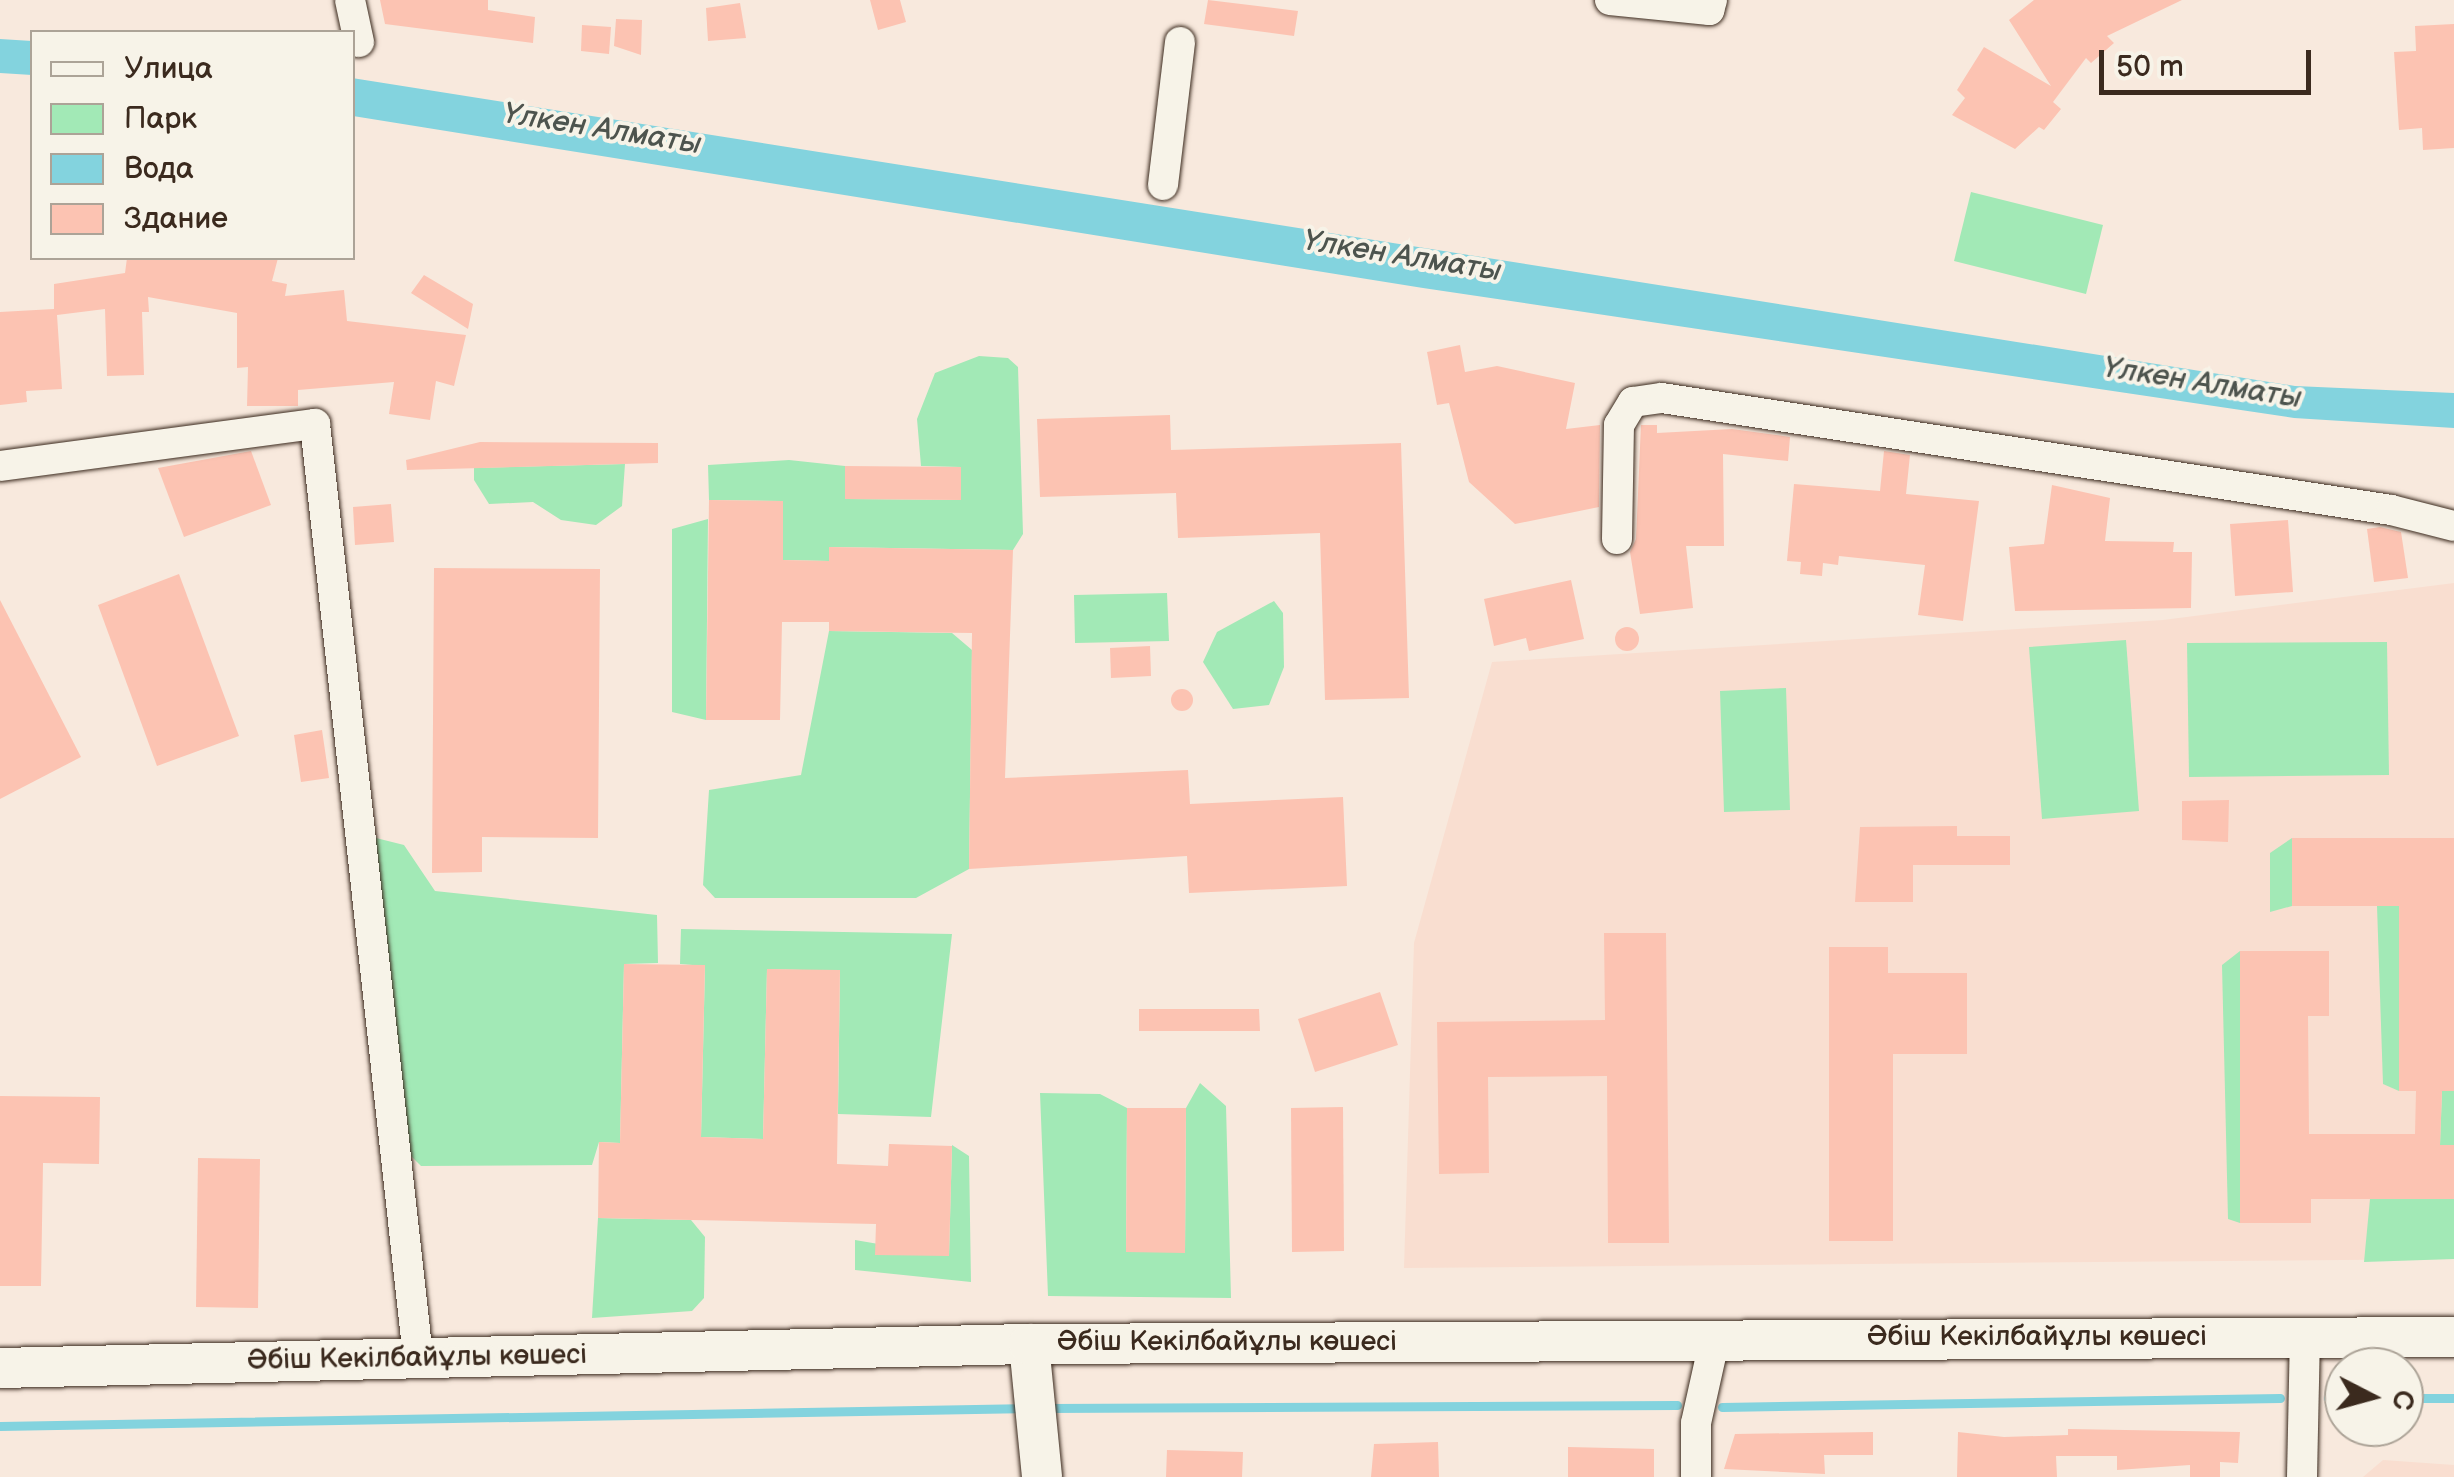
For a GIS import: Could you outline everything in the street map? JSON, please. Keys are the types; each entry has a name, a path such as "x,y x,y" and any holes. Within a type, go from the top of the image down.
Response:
{"street":[{"path":"350,0 360,42"},
{"path":"1610,0 1708,10 1712,0"},
{"path":"1163,185 1180,42"},
{"path":"1617,539 1619,426 1634,402 1662,398 2391,510 2454,526"},
{"path":"0,466 315,424 418,1357"},
{"path":"2302,1477 2305,1337"},
{"name":"Әбіш Кекілбайұлы көшесі","path":"0,1368 1029,1344 2454,1337"},
{"path":"1696,1477 1696,1424 1715,1338"},
{"path":"1029,1344 1042,1477"}],"shaded area":[{"path":"2454,583 2454,1259 1404,1268 1414,943 1492,662 2163,620"},
{"path":"2383,1460 2454,1465 2454,1477 2363,1477"}],"green space":[{"path":"1971,192 2103,225 2086,294 1954,261"},
{"path":"979,356 1008,358 1018,367 1023,534 1013,550 830,547 829,561 783,560 783,501 709,500 708,465 789,460 845,466 846,499 960,500 961,467 921,466 917,419 935,373"},
{"path":"625,464 622,506 596,525 561,520 533,502 489,504 474,480 474,468"},
{"path":"708,519 706,720 672,712 672,529"},
{"path":"1167,593 1169,641 1075,643 1074,595"},
{"path":"1274,601 1283,613 1284,667 1269,705 1233,709 1203,662 1217,632"},
{"path":"829,631 952,633 972,650 969,869 916,898 715,898 703,885 709,790 801,775"},
{"path":"2126,640 2139,811 2042,819 2029,647"},
{"path":"2387,642 2389,775 2189,777 2187,643"},
{"path":"1786,688 1790,810 1724,812 1720,691"},
{"path":"372,837 404,845 435,891 657,915 658,963 624,964 620,1143 599,1142 592,1165 421,1166 405,1150"},
{"path":"2292,838 2292,906 2270,912 2270,853"},
{"path":"2377,906 2399,906 2399,1091 2383,1084"},
{"path":"681,929 952,934 931,1117 838,1114 840,971 767,969 763,1139 701,1137 705,966 680,964"},
{"path":"2240,951 2240,1223 2228,1219 2222,965"},
{"path":"1200,1083 1226,1106 1231,1298 1048,1296 1040,1093 1100,1094 1127,1108 1126,1252 1185,1252 1186,1108"},
{"path":"2442,1091 2454,1091 2454,1145 2440,1145"},
{"path":"952,1145 969,1156 971,1282 855,1270 855,1240 949,1256"},
{"path":"2370,1199 2454,1199 2454,1259 2364,1262"},
{"path":"598,1218 691,1220 705,1237 704,1298 692,1311 592,1318"}],"water":[{"path":"0,39 30,41 30,75 0,73"},
{"name":"Үлкен Алматы","path":"355,78 2295,386 2454,393 2454,428 2294,418 1423,288 355,116"}],"building":[{"path":"380,0 488,0 488,10 535,17 533,43 385,24"},
{"path":"870,0 900,0 906,22 878,30"},
{"path":"1208,0 1298,11 1294,36 1204,24"},
{"path":"2034,0 2182,0 2107,36 2114,43 2091,63 2086,58 2053,102 2061,109 2044,130 2039,127 2015,149 1952,115 1965,98 1957,90 1984,47 2051,86 2009,20"},
{"path":"740,3 746,38 708,41 706,8"},
{"path":"616,19 642,20 641,55 614,46"},
{"path":"2454,24 2454,148 2423,150 2422,128 2399,130 2394,52 2416,51 2415,26"},
{"path":"582,25 611,27 609,54 581,51"},
{"path":"127,260 277,260 272,281 287,284 285,296 344,290 347,321 466,335 454,386 436,381 430,420 389,414 394,382 298,390 298,406 247,406 248,367 237,368 237,313 148,297 149,312 142,312 144,375 107,376 105,309 57,315 62,389 26,391 27,402 0,405 0,312 54,309 54,284 125,273"},
{"path":"424,275 473,304 468,329 411,293"},
{"path":"1460,345 1465,372 1497,366 1575,383 1566,429 1600,425 1599,507 1515,524 1469,482 1449,403 1437,405 1427,352"},
{"path":"1170,415 1171,450 1401,443 1409,698 1325,700 1320,533 1178,538 1176,493 1040,497 1037,419"},
{"path":"1641,425 1657,425 1657,433 1732,429 1790,437 1788,461 1723,454 1724,546 1686,546 1693,608 1640,614 1630,552 1636,539"},
{"path":"480,442 658,443 658,463 407,470 406,460"},
{"path":"251,451 271,505 184,537 158,468"},
{"path":"1884,451 1910,455 1906,494 1979,501 1963,621 1918,615 1925,565 1839,556 1838,565 1823,563 1822,576 1800,574 1801,562 1787,561 1794,484 1880,491"},
{"path":"845,466 961,467 961,500 845,499"},
{"path":"2052,485 2110,498 2105,541 2174,542 2173,552 2192,552 2191,608 2015,611 2009,547 2044,544"},
{"path":"709,500 783,501 783,560 829,561 829,547 1013,550 1005,778 1188,770 1190,804 1343,797 1347,886 1189,893 1187,856 969,869 972,633 829,631 829,622 782,622 780,720 706,720"},
{"path":"391,504 394,542 355,545 353,507"},
{"path":"2288,520 2293,592 2235,596 2230,524"},
{"path":"2380,527 2401,532 2408,578 2374,582 2367,529"},
{"path":"434,568 600,569 598,838 482,837 482,872 432,873"},
{"path":"179,574 239,736 157,766 98,605"},
{"path":"1571,580 1584,639 1529,651 1526,638 1494,646 1484,599"},
{"path":"0,600 81,757 0,799"},
{"path":"1627,627 1636,630 1636,648 1627,651 1618,648 1615,639 1618,630"},
{"path":"1150,646 1151,676 1111,678 1110,648"},
{"path":"1178,689 1186,689 1193,700 1186,711 1178,711 1171,704 1171,696"},
{"path":"322,730 329,778 301,782 294,735"},
{"path":"2229,800 2228,842 2182,840 2182,801"},
{"path":"1957,826 1957,836 2010,836 2010,865 1913,865 1913,902 1855,902 1860,827"},
{"path":"2292,838 2454,838 2454,1091 2442,1091 2440,1145 2454,1145 2454,1199 2311,1199 2311,1223 2240,1223 2240,951 2329,951 2329,1016 2308,1016 2309,1134 2415,1134 2416,1091 2399,1091 2399,906 2292,906"},
{"path":"1604,933 1666,933 1669,1243 1608,1243 1607,1076 1488,1077 1489,1173 1439,1174 1437,1022 1605,1020"},
{"path":"1829,947 1888,947 1888,973 1967,973 1967,1054 1893,1054 1893,1241 1829,1241"},
{"path":"624,964 705,965 701,1137 763,1139 767,969 840,970 837,1164 888,1166 889,1144 952,1146 949,1256 875,1255 876,1224 598,1218 599,1142 620,1143"},
{"path":"1380,992 1398,1045 1315,1072 1298,1019"},
{"path":"1139,1009 1259,1009 1260,1031 1139,1031"},
{"path":"0,1096 100,1097 99,1164 43,1163 41,1286 0,1286"},
{"path":"1343,1107 1344,1251 1292,1252 1291,1108"},
{"path":"1127,1108 1186,1108 1185,1253 1126,1252"},
{"path":"198,1158 260,1159 258,1308 196,1307"},
{"path":"2068,1429 2240,1432 2238,1463 2220,1462 2220,1477 2190,1477 2190,1465 2117,1470 2117,1456 2056,1456 2057,1477 1957,1477 1958,1432 2004,1437 2068,1435"},
{"path":"1873,1432 1873,1455 1824,1455 1825,1474 1724,1469 1735,1434"},
{"path":"1438,1442 1439,1477 1371,1477 1374,1444"},
{"path":"1568,1447 1654,1449 1654,1477 1568,1477"},
{"path":"1167,1450 1243,1452 1242,1477 1166,1477"}],"waterway":[{"path":"1722,1407 2280,1398"},
{"path":"2424,1398 2454,1398"},
{"path":"1048,1408 1677,1405"},
{"path":"0,1426 1027,1408"}]}
